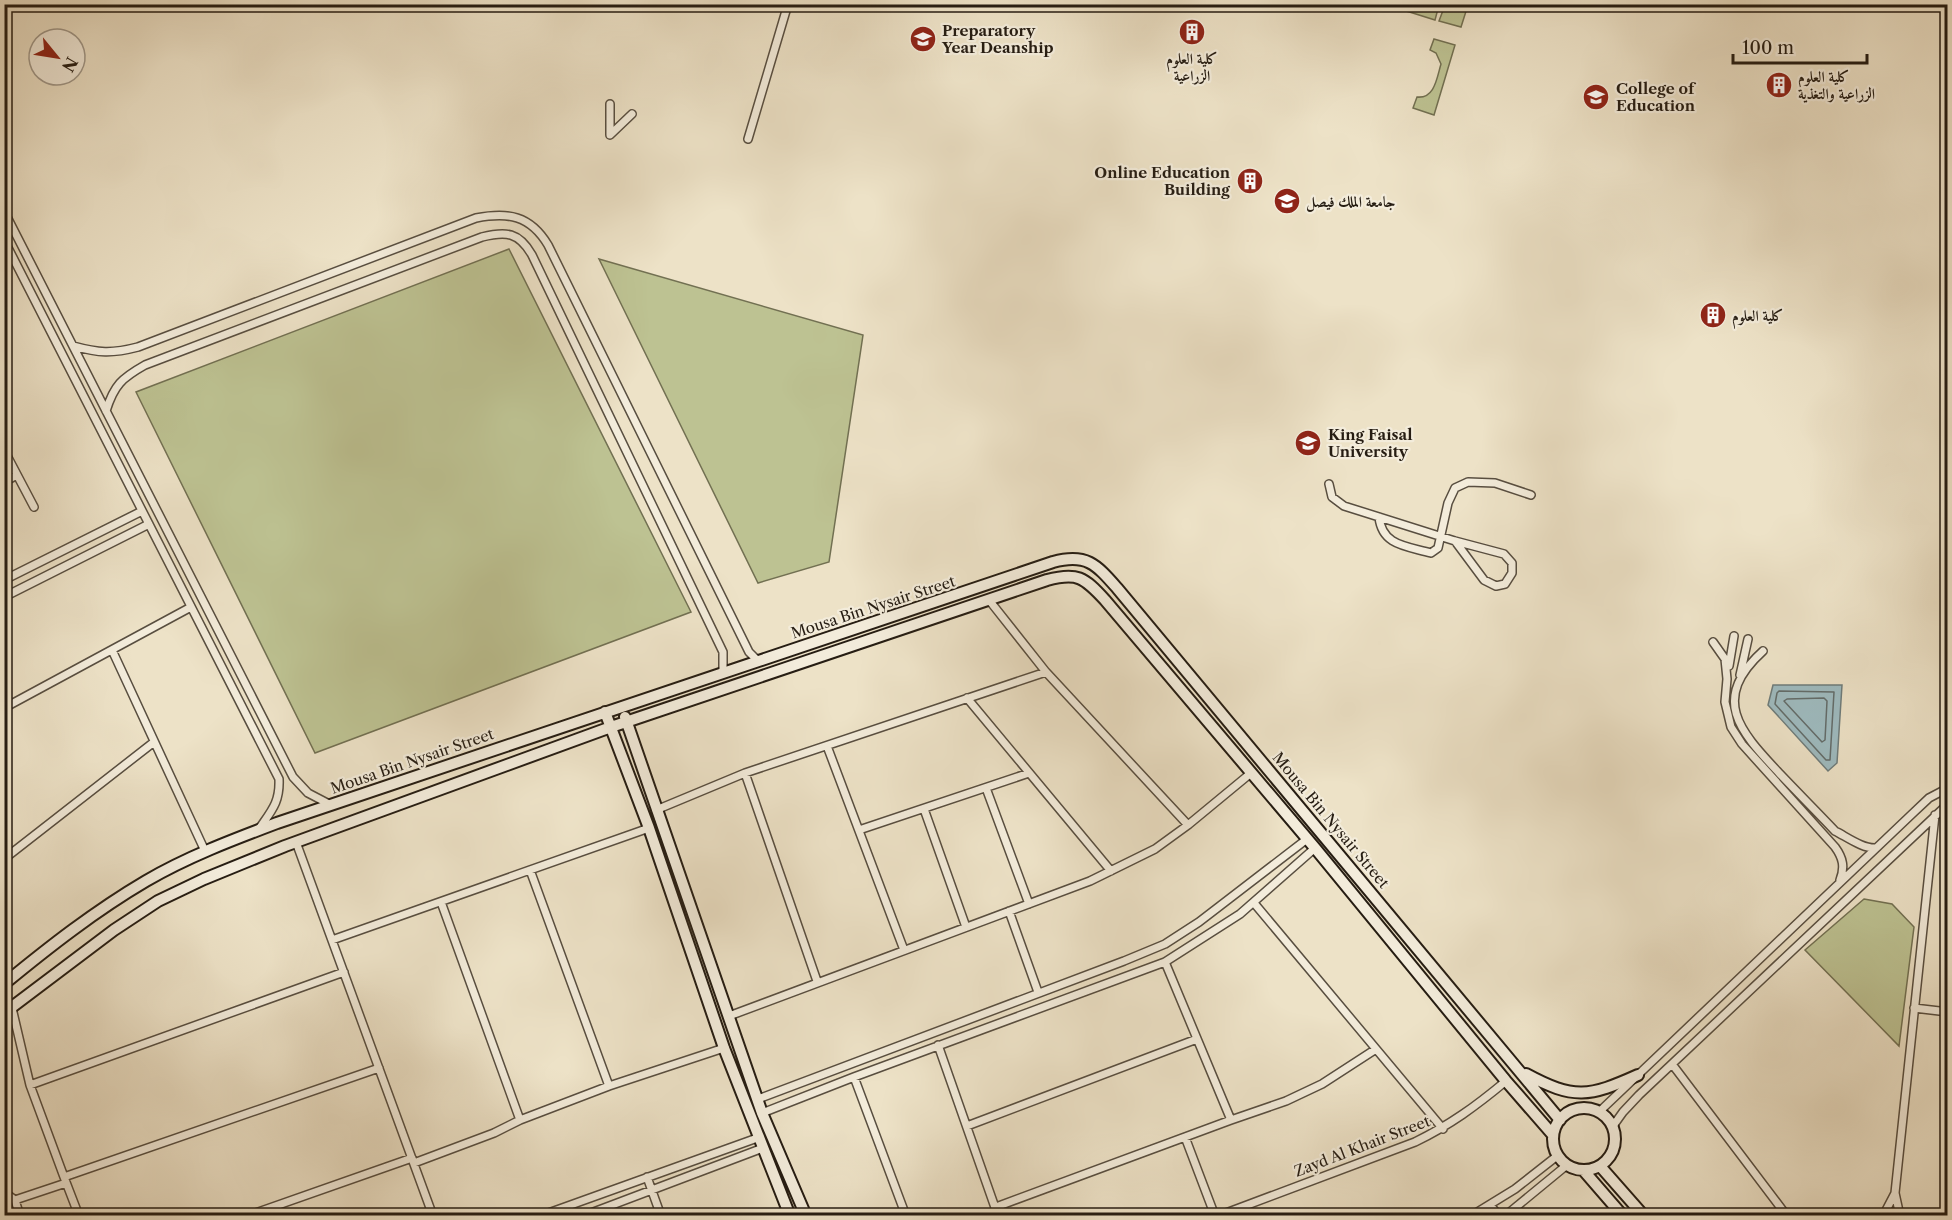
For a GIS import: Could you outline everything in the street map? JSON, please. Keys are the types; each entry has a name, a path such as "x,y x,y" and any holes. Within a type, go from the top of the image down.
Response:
{"street":[{"path":"748,139 788,4"},
{"path":"610,104 610,135 632,114"},
{"path":"4,211 292,777 308,793 331,805"},
{"path":"73,346 97,352 116,353 138,347 476,218 507,215 521,219 533,226 549,245 749,652 758,662"},
{"path":"106,411 118,383 145,365 482,237 497,233 518,237 526,244 723,652 723,673"},
{"path":"4,240 279,778 276,805 258,830"},
{"path":"4,450 34,507"},
{"path":"4,482 17,475"},
{"path":"1379,517 1380,529 1391,542 1431,553 1438,548 1448,504 1455,488 1468,482 1495,483 1531,495"},
{"path":"1329,484 1332,497 1344,506 1440,537 1504,554 1512,563 1512,573 1505,584 1496,586 1484,580 1455,541"},
{"path":"4,580 142,511"},
{"path":"4,597 149,524"},
{"name":"Mousa Bin Nysair Street","path":"4,984 51,945 146,881 205,852 258,830 1053,562 1067,558 1081,558 1101,569 1125,596 1560,1120"},
{"name":"Mousa Bin Nysair Street","path":"8,1011 114,930 158,901 204,879 297,842 611,727 1064,576 1082,578 1105,600 1553,1135"},
{"path":"989,600 1046,672 1188,825"},
{"path":"4,708 191,607"},
{"path":"1734,636 1725,702 1731,727 1742,744 1835,847 1842,858 1843,872 1838,885"},
{"path":"1748,639 1735,692 1735,710 1743,732 1835,831 1868,848 1876,848"},
{"path":"1713,642 1725,659 1727,676"},
{"path":"112,650 205,852"},
{"path":"1740,677 1748,665 1763,651"},
{"path":"656,810 745,774 1046,672"},
{"path":"967,698 1111,871"},
{"path":"622,707 762,1113 806,1215"},
{"path":"605,712 649,828 724,1048 790,1215"},
{"path":"4,859 154,742"},
{"path":"827,746 904,950"},
{"path":"859,830 1029,773"},
{"path":"729,1016 817,981 1090,881 1155,849 1251,773"},
{"path":"745,774 817,981"},
{"path":"986,788 1029,904"},
{"path":"1600,1111 1929,798 1947,788"},
{"path":"1613,1126 1623,1112 1672,1064 1947,804"},
{"path":"924,809 966,927"},
{"path":"1900,1215 1895,1193 1935,815"},
{"path":"332,940 649,828"},
{"path":"758,1099 1165,944 1199,922 1307,839"},
{"path":"297,842 433,1215"},
{"path":"762,1113 1070,995 1165,962 1240,914 1315,848"},
{"path":"531,870 609,1086"},
{"path":"441,902 520,1120"},
{"path":"1254,903 1443,1129"},
{"path":"1009,911 1038,992"},
{"path":"1165,962 1231,1120"},
{"path":"30,1085 344,972"},
{"path":"1066,982 1070,995"},
{"path":"1914,1008 1947,1012"},
{"path":"8,1011 30,1085 79,1215"},
{"path":"967,1126 1197,1039"},
{"path":"938,1045 998,1215"},
{"path":"248,1215 494,1133 520,1120 609,1086 724,1048"},
{"path":"996,1208 1286,1101 1322,1084 1376,1049"},
{"path":"1672,1064 1787,1215"},
{"path":"15,1200 379,1068"},
{"path":"1519,1071 1556,1089 1569,1093 1586,1094 1606,1089 1638,1076"},
{"path":"854,1077 906,1215"},
{"name":"Zayd Al Khair Street","path":"1216,1215 1232,1213 1443,1129 1468,1112 1506,1080"},
{"path":"1590,1108 1600,1111 1613,1126 1616,1136 1615,1147 1611,1156 1600,1166 1584,1171 1574,1169 1557,1156 1553,1146 1553,1135 1560,1120 1570,1111 1590,1108"},
{"path":"540,1215 760,1137"},
{"path":"1185,1137 1216,1215"},
{"path":"583,1215 764,1148"},
{"path":"1471,1215 1490,1205 1557,1156"},
{"path":"1505,1215 1567,1165"},
{"path":"1600,1166 1644,1215"},
{"path":"1584,1171 1623,1215"},
{"path":"647,1178 661,1215"},
{"path":"4,1192 15,1200 20,1215"},
{"path":"1883,1215 1895,1193"},
{"path":"1490,1205 1498,1215"}],"green space":[{"path":"1405,4 1439,5 1435,20 1403,10"},
{"path":"1445,5 1468,5 1461,27 1439,21"},
{"path":"1434,39 1455,45 1434,115 1413,108 1417,97 1428,95 1436,81 1441,64 1436,53 1430,50"},
{"path":"509,249 691,612 315,753 136,392"},
{"path":"599,259 863,335 829,562 758,583"},
{"path":"1864,899 1892,904 1914,927 1899,1046 1805,950"}],"water":[{"path":"1773,685 1842,685 1837,763 1828,771 1768,705"}],"place":[{"name":"كلية العلوم الزراعية","path":"1192,32"},
{"name":"Preparatory Year Deanship","path":"923,39"},
{"name":"كلية العلوم الزراعية والتغذية","path":"1779,85"},
{"name":"College of Education","path":"1596,97"},
{"name":"Online Education Building","path":"1250,181"},
{"name":"جامعة الملك فيصل","path":"1287,201"},
{"name":"كلية العلوم","path":"1713,315"},
{"name":"King Faisal University","path":"1308,443"}]}
